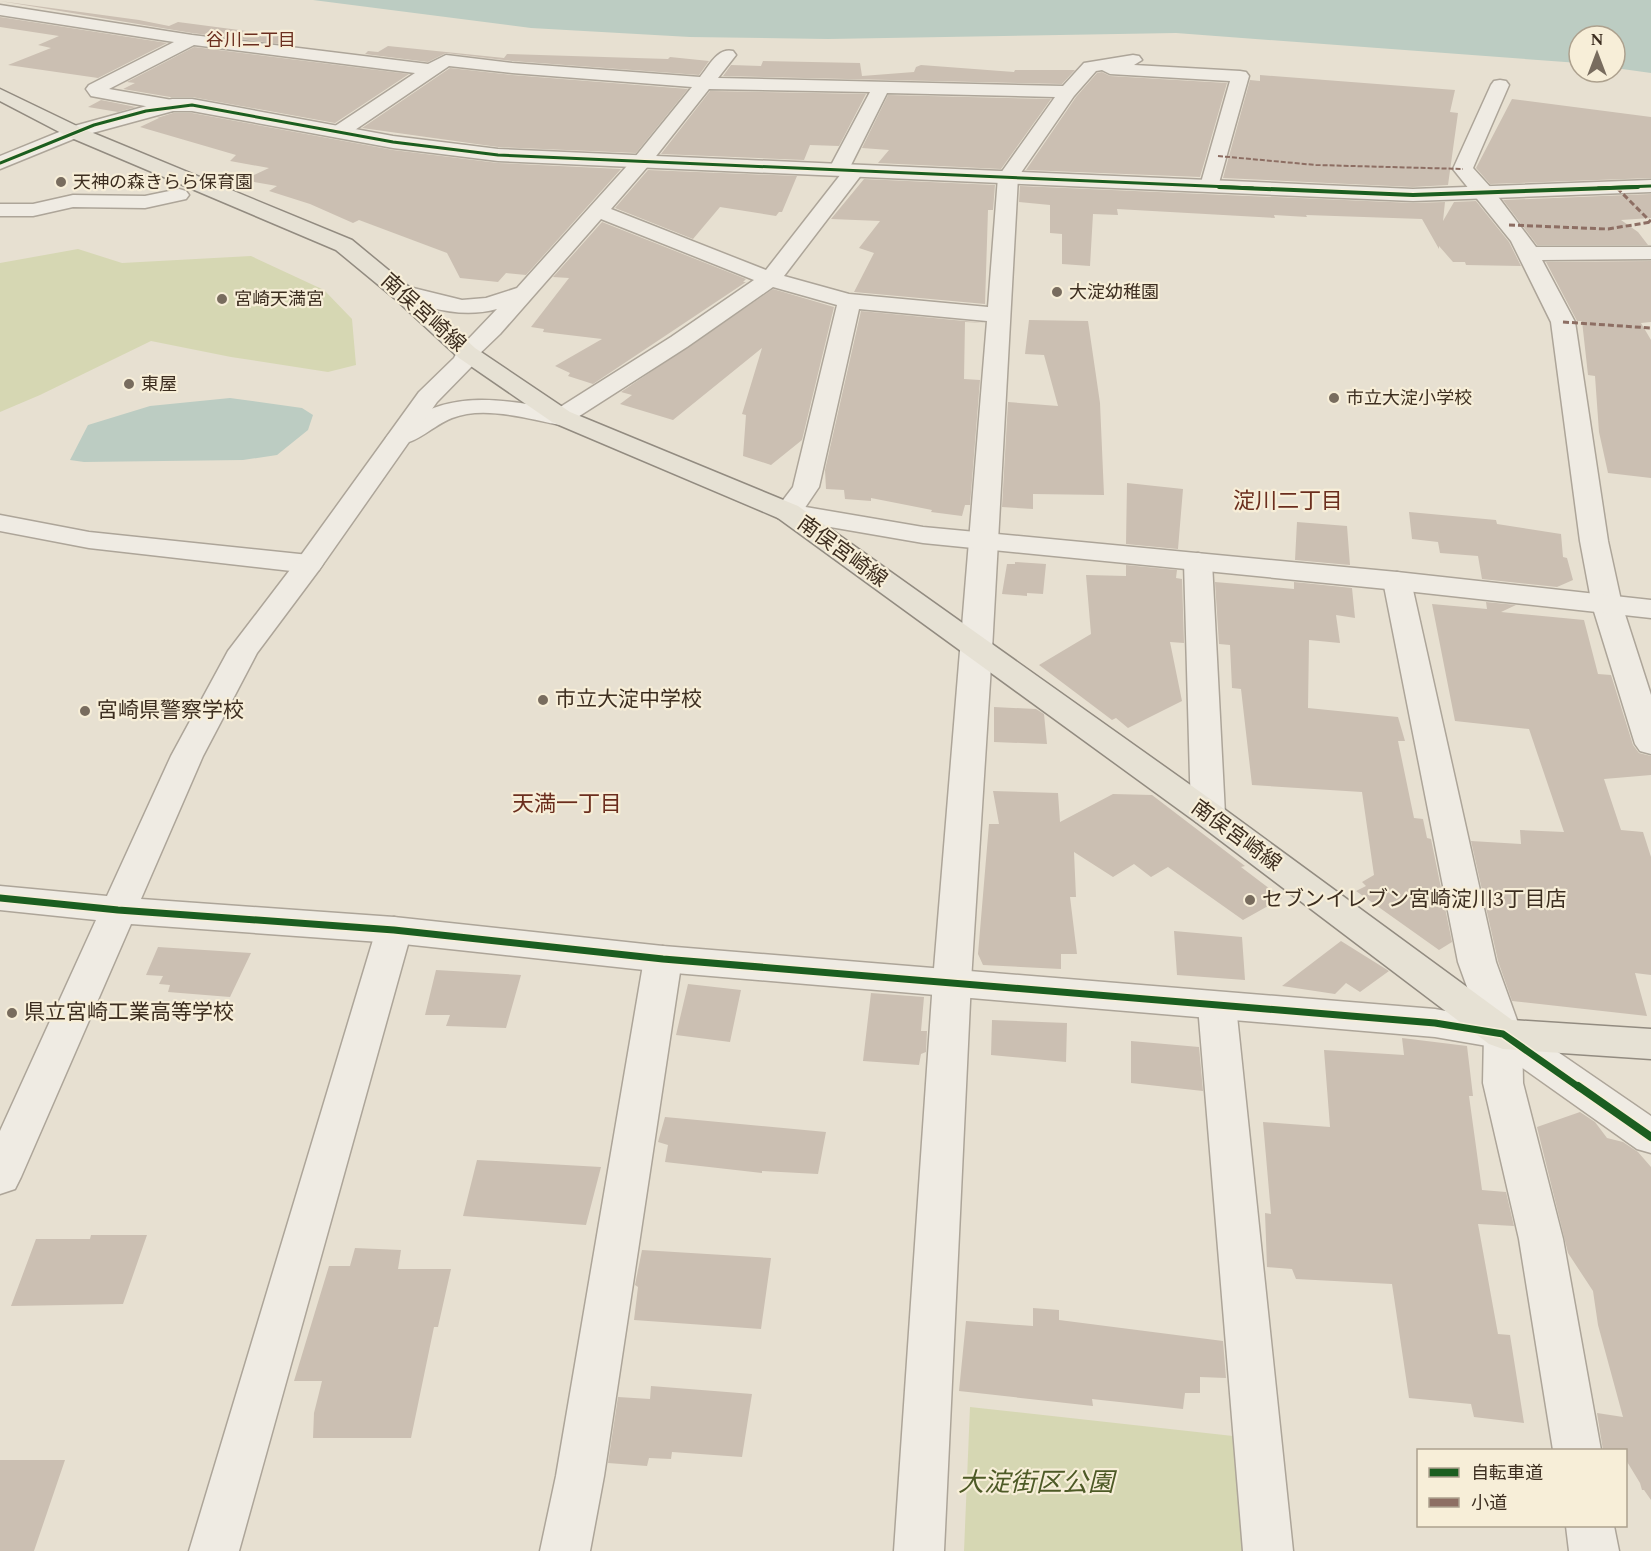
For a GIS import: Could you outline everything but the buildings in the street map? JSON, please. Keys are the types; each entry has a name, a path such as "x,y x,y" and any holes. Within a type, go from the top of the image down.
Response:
{"main road":[{"name":"南俣宮崎線","path":"0,94 74,132 344,245 401,292 467,353 561,417 788,512 1208,814 1503,1034"},
{"path":"1503,1034 1651,1044"}],"street":[{"path":"0,10 192,40 432,70"},
{"path":"0,27 29,15"},
{"path":"192,40 95,89 97,92 172,105 192,105 339,132 437,148 498,155 1413,195 1651,186"},
{"path":"0,1177 187,756 243,651 309,564 428,397 466,360 467,353 642,161 727,55"},
{"path":"339,132 446,60 512,68 703,83 1068,92"},
{"path":"919,1551 952,981 977,650 1008,177 1068,92 1090,67 1133,60"},
{"path":"1090,67 1240,76 1210,186"},
{"path":"1500,85 1463,169 1486,194 1521,240 1563,322 1594,541 1607,605 1651,744"},
{"path":"399,438 430,418 452,409 472,406 500,407 561,417 679,342 770,279 847,170 882,86"},
{"path":"0,163 74,132 172,105"},
{"path":"0,210 33,210 74,201 145,202 179,195"},
{"path":"596,210 770,279 824,296 849,301 999,315"},
{"path":"1527,254 1651,253"},
{"path":"401,292 456,308 480,308 524,293"},
{"path":"849,301 806,487 788,512 876,528 984,542 1397,581 1651,609"},
{"path":"0,524 89,540 309,564"},
{"path":"1198,562 1208,814"},
{"path":"1397,581 1477,962 1503,1034 1503,1083 1541,1239 1577,1449"},
{"path":"0,898 118,910 394,930 663,959 952,981 1217,1006 1435,1023 1503,1034 1651,1137"},
{"path":"214,1551 394,930"},
{"path":"565,1551 582,1464 663,959"},
{"path":"1217,1006 1268,1551"},
{"path":"1590,1527 1594,1551"}],"green space":[{"path":"78,249 122,263 251,256 324,290 352,319 356,365 328,372 231,357 151,341 0,412 0,263"},
{"name":"大淀街区公園","path":"970,1407 1233,1436 1243,1551 964,1551"}],"shaded area":[{"path":"313,0 1651,0 1651,73 1627,70 1627,24 1567,24 1567,62 1176,33 828,39 690,37 531,28"},
{"path":"230,398 302,408 313,415 308,430 277,455 243,460 84,462 70,460 88,425 150,406"}],"marked path":[{"path":"1218,156 1316,165 1463,169"},
{"path":"1617,188 1651,222"},
{"path":"1509,225 1608,229 1651,222"},
{"path":"1563,322 1651,328"}],"cycle path":[{"path":"0,163 43,143 120,117 170,106 192,105 393,142 498,155 1413,195 1651,186"},
{"path":"0,898 118,910 394,930 663,959 1435,1023 1503,1034 1651,1137"}],"place":[{"name":"天神の森きらら保育園","path":"61,182"},
{"name":"大淀幼稚園","path":"1057,292"},
{"name":"宮崎天満宮","path":"222,299"},
{"name":"東屋","path":"129,384"},
{"name":"市立大淀小学校","path":"1334,398"},
{"name":"市立大淀中学校","path":"543,700"},
{"name":"宮崎県警察学校","path":"85,711"},
{"name":"セブンイレブン宮崎淀川3丁目店","path":"1250,900"},
{"name":"県立宮崎工業高等学校","path":"12,1013"}],"district":[{"name":"谷川二丁目","path":"251,40"},
{"name":"淀川二丁目","path":"1288,501"},
{"name":"天満一丁目","path":"567,804"}]}
